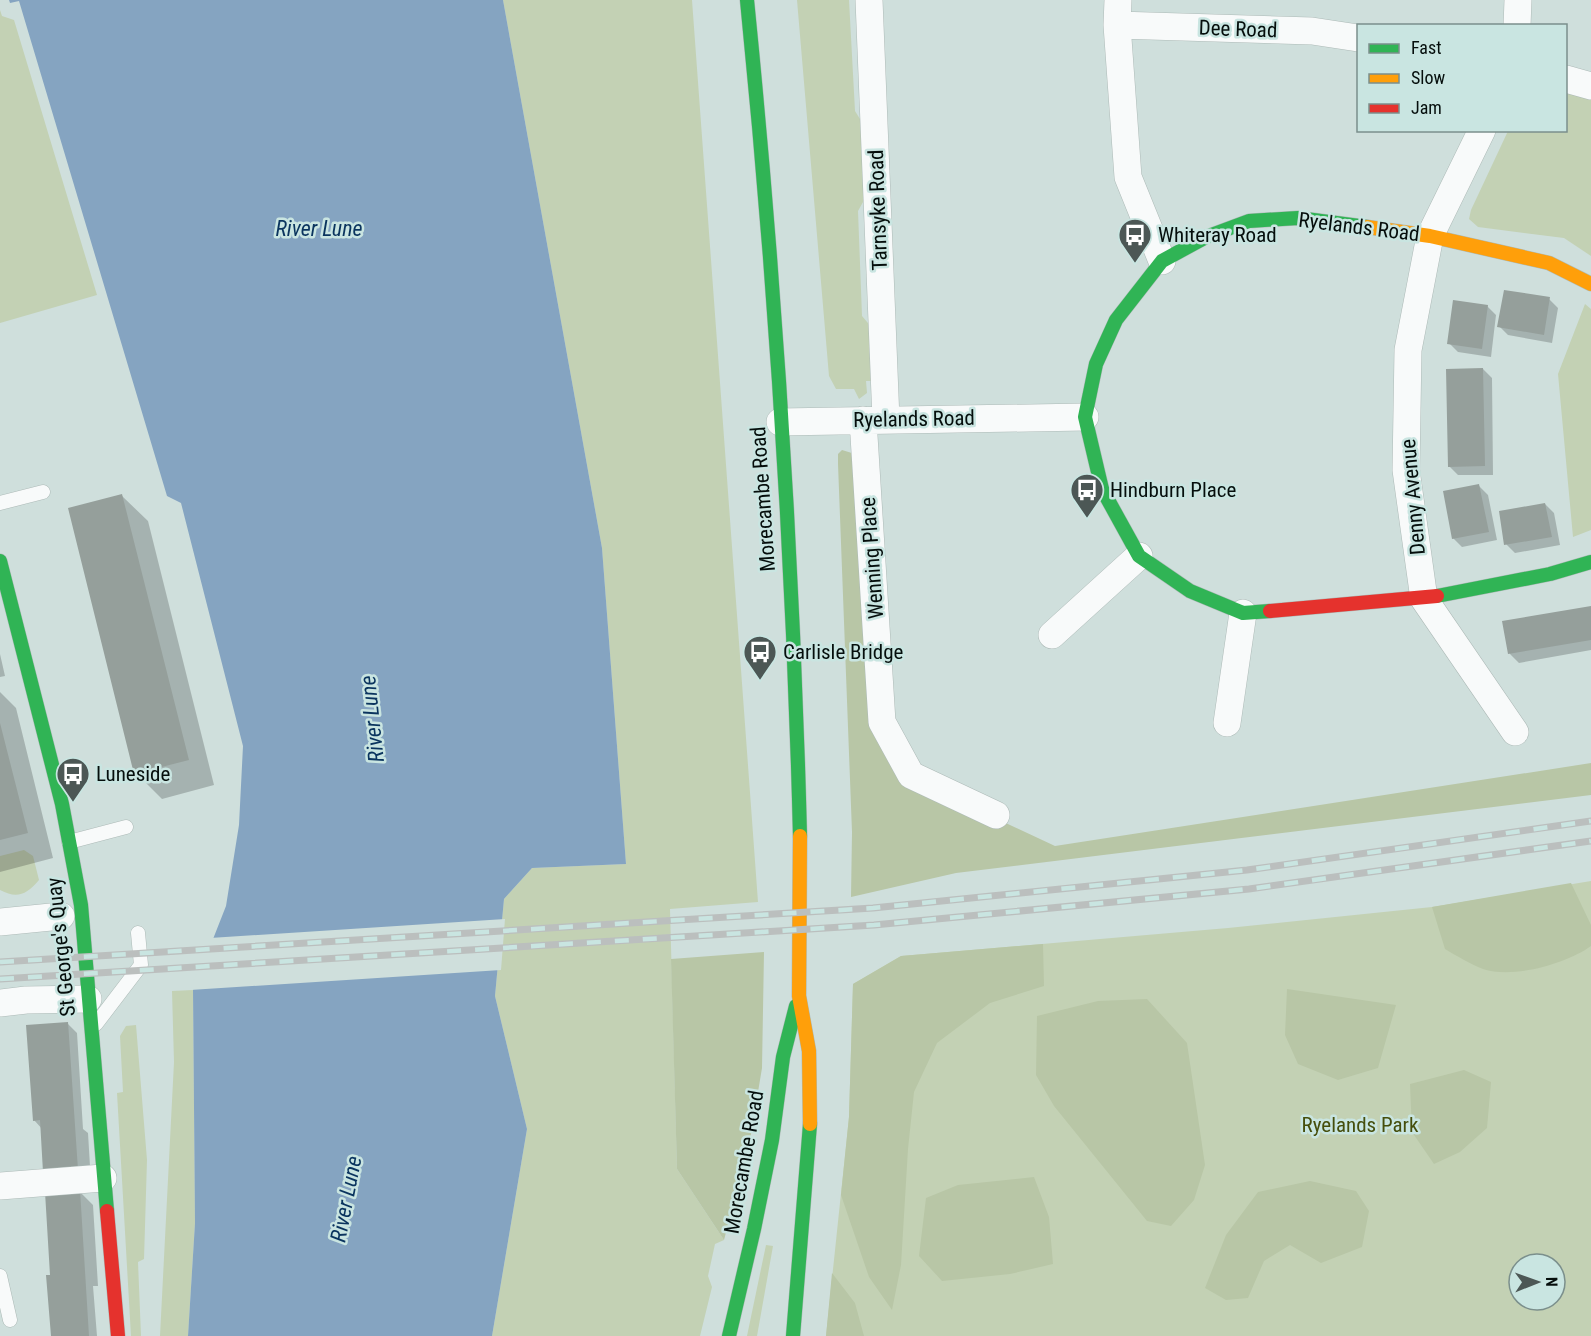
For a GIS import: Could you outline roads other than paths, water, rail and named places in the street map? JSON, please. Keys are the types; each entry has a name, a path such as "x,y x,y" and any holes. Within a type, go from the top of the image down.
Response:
{"street":[{"name":"Morecambe Road","path":"747,0 765,178 796,681 800,842 799,996 809,1051 811,1113 793,1336"},
{"name":"Tarnsyke Road","path":"868,0 875,420"},
{"path":"1517,24 1518,0"},
{"path":"1118,12 1128,177 1162,261"},
{"name":"Dee Road","path":"1118,12 1312,31 1357,38"},
{"path":"1567,79 1591,86"},
{"name":"Denny Avenue","path":"1481,132 1430,236 1408,350 1406,470 1424,599 1515,732"},
{"name":"Ryelands Road","path":"1591,284 1549,263 1430,236 1298,218 1249,221 1206,237 1162,261 1116,320 1096,364 1085,417 1102,489 1140,556 1190,591 1243,613 1424,599 1550,574 1591,562"},
{"name":"Ryelands Road","path":"780,422 1085,417"},
{"name":"Wenning Place","path":"875,420 882,722 911,775 996,815"},
{"path":"1052,635 1140,556"},
{"name":"St George's Quay","path":"0,561 69,842 81,905 118,1336"},
{"path":"1227,723 1243,613"},
{"path":"0,922 61,916"},
{"name":"Morecambe Road","path":"729,1336 772,1140 783,1057 799,996"},
{"path":"0,1003 88,999"},
{"path":"0,1185 103,1178"}],"lane":[{"path":"0,503 43,492"},
{"path":"69,842 126,827"},
{"path":"91,1031 141,965 138,933"},
{"path":"0,1276 10,1320"}],"water":[{"name":"River Lune","path":"9,0 503,0 602,548 626,864 532,868 504,899 495,996 527,1129 492,1336 188,1336 195,1223 193,990 226,906 239,825 243,746 181,503 167,496 19,1 10,3"}],"railway":[{"path":"0,962 873,908 1247,870 1591,821"},
{"path":"0,979 874,925 1249,889 1591,841"}],"place":[{"name":"Whiteray Road","path":"1135,264"},
{"name":"Hindburn Place","path":"1087,519"},
{"name":"Carlisle Bridge","path":"760,681"},
{"name":"Luneside","path":"73,803"}],"park label":[{"name":"Ryelands Park","path":"1360,1125"}]}
